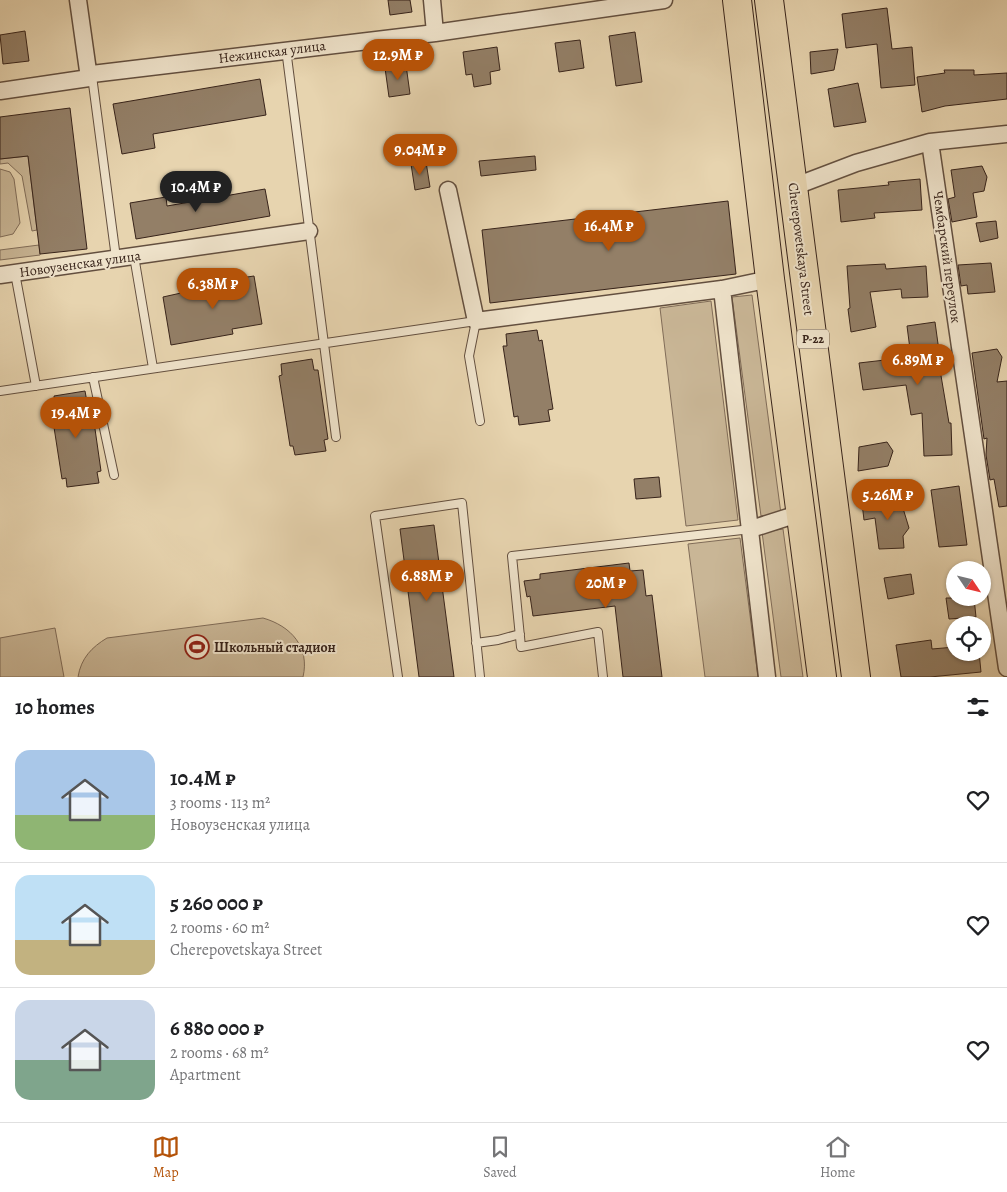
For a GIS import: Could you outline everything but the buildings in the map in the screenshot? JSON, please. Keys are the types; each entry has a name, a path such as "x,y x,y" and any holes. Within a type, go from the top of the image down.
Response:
{"highway":[{"name":"Р-22","path":"737,0 770,279 822,677"},
{"name":"Cherepovetskaya Street","path":"769,0 856,677"}],"street":[{"path":"78,0 90,76"},
{"path":"432,0 436,33"},
{"name":"Нежинская улица","path":"0,91 90,76 286,49 436,33 664,0"},
{"path":"793,186 856,163 930,142 1007,134"},
{"name":"Чембарский переулок","path":"930,142 1007,668"},
{"path":"448,190 476,321 722,289 770,279"},
{"name":"Новоузенская улица","path":"8,274 309,231"},
{"path":"722,289 752,529 767,677"},
{"path":"752,529 801,513"}],"lane":[{"path":"286,49 336,437"},
{"path":"90,76 116,259"},
{"path":"134,256 153,368"},
{"path":"8,274 36,386"},
{"path":"0,391 476,321 469,356 480,421"},
{"path":"93,378 114,475"},
{"path":"398,677 375,516 462,503 480,677"},
{"path":"603,677 598,632 521,647 512,556 752,529"},
{"path":"476,642 498,640 520,634"}],"shaded area":[{"path":"28,156 37,230 32,231 22,176 8,163 0,164 0,159"},
{"path":"0,169 10,172 14,179 20,223 13,234 0,237"},
{"path":"39,245 40,255 0,260 0,250"},
{"path":"752,295 781,514 761,516 732,297"},
{"path":"711,301 738,520 686,526 660,308"},
{"path":"783,529 803,677 781,677 762,532"},
{"path":"740,538 758,677 705,677 688,544"},
{"name":"Школьный стадион","path":"263,618 282,626 296,639 304,656 303,677 78,677 79,670 88,654 107,638"},
{"path":"55,628 64,677 0,677 0,638"}],"place":[{"name":"Школьный стадион","path":"197,647"}]}
